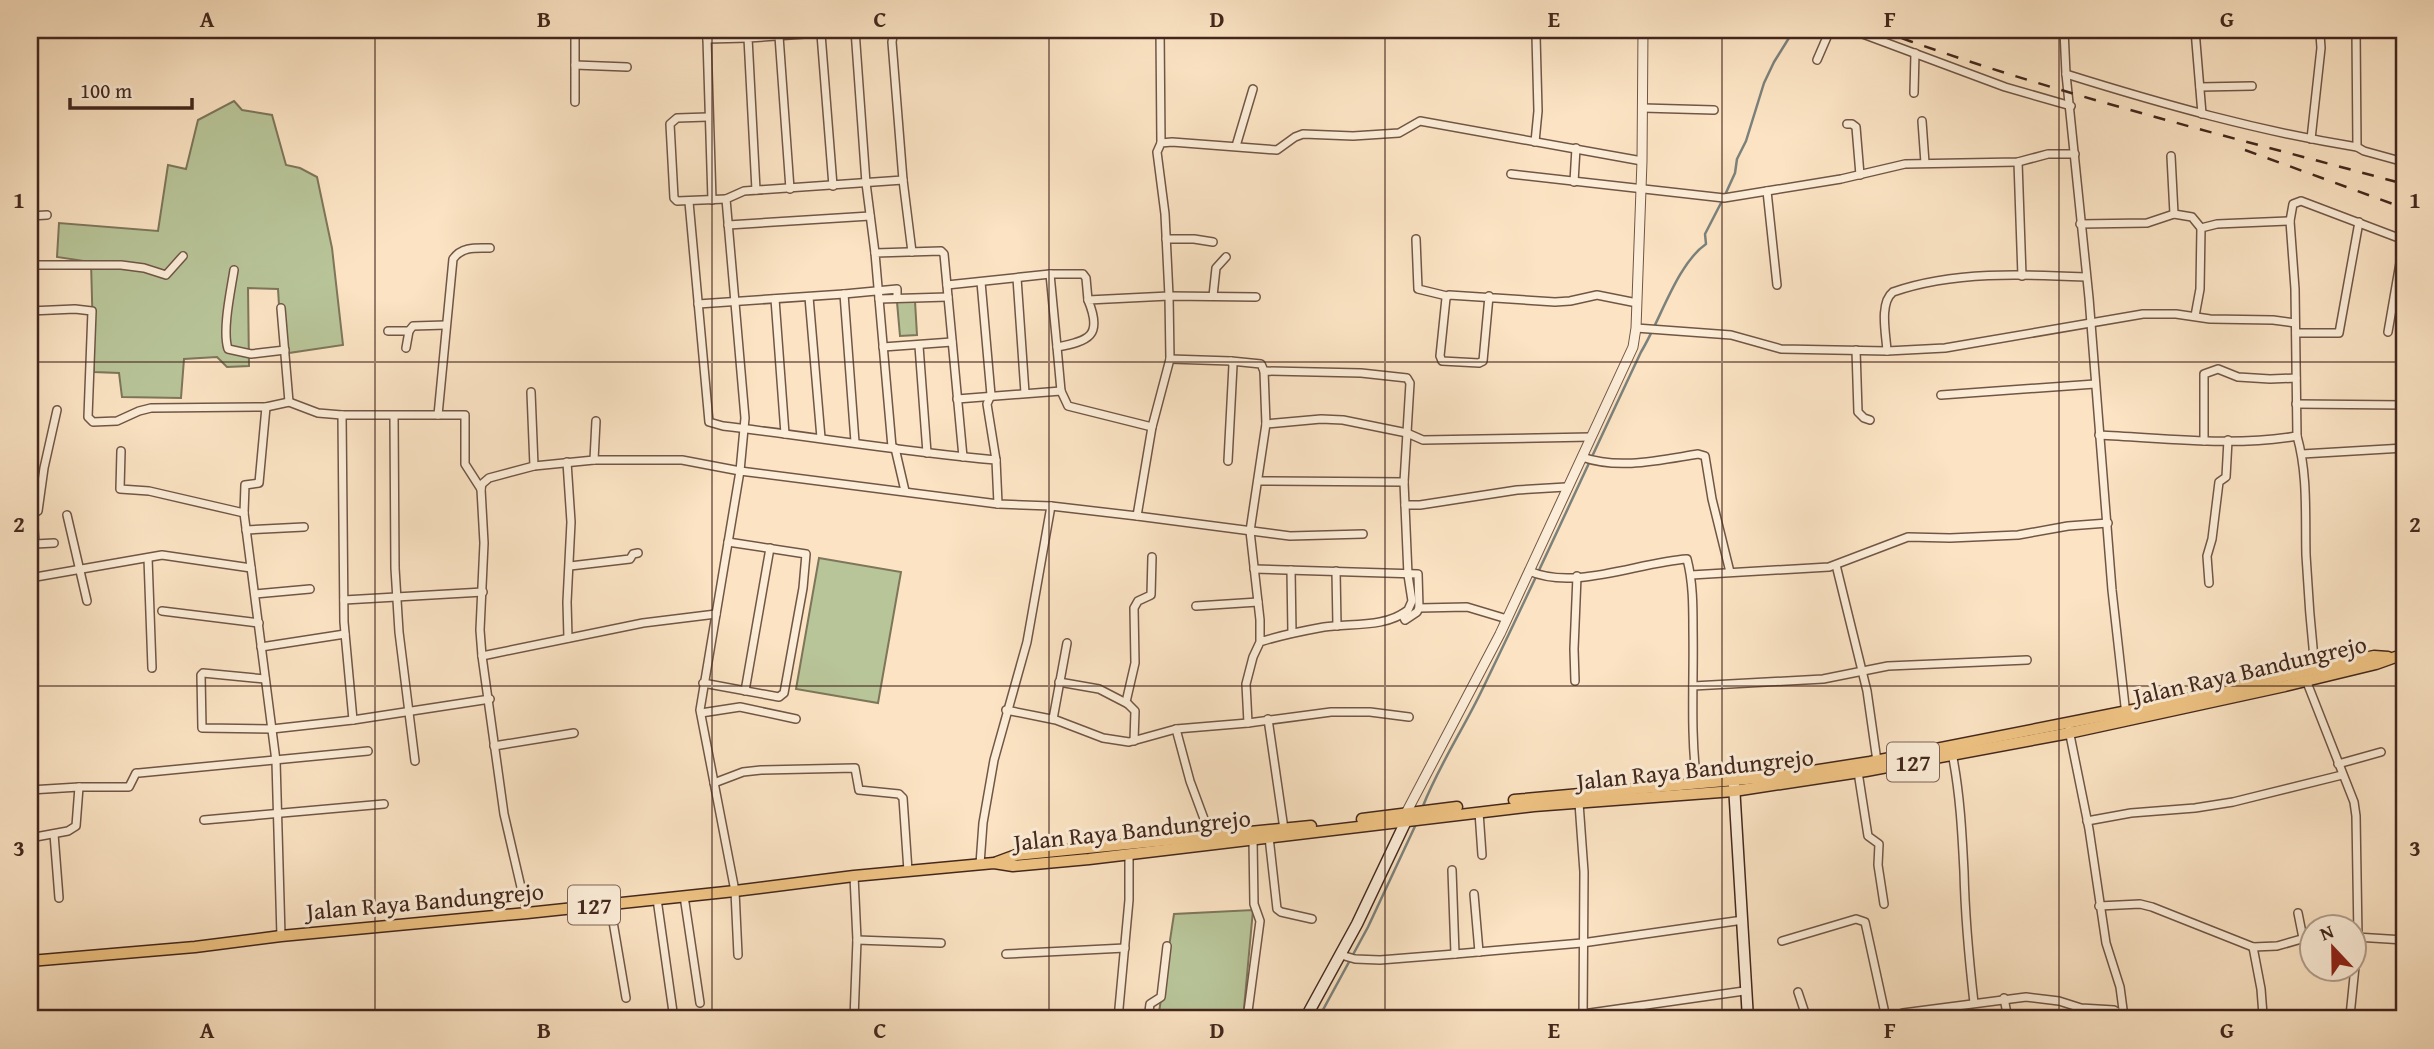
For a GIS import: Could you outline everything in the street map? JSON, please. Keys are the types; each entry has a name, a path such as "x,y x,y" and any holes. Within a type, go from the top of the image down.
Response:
{"main road":[{"name":"Jalan Raya Bandungrejo","path":"2286,680 2306,680 2376,664 2404,654"},
{"name":"Jalan Raya Bandungrejo","path":"994,863 1016,855 1210,835 1289,831 1429,814 1858,772 2126,716 2286,680 2315,669 2374,656 2391,657"},
{"name":"Jalan Raya Bandungrejo","path":"1819,774 1877,761 2069,728"},
{"name":"Jalan Raya Bandungrejo","path":"1429,814 1579,803 1698,784 1734,785"},
{"path":"1734,785 1743,920 1744,991 1748,1019"},
{"path":"1306,1019 1344,956 1409,817"},
{"name":"Jalan Raya Bandungrejo","path":"30,961 657,900 854,876 994,863 1013,866 1269,838 1289,831"}],"street":[{"path":"575,102 575,38 578,30"},
{"path":"605,30 652,33 668,30"},
{"path":"706,30 712,200"},
{"path":"855,30 866,183 883,347 894,447 905,491"},
{"path":"706,39 862,30"},
{"path":"893,30 897,121 912,251"},
{"path":"1137,516 1152,427 1170,359 1167,239 1157,152 1161,143 1160,30"},
{"path":"1409,817 1507,619 1633,347 1643,161 1643,30"},
{"path":"1816,60 1830,30"},
{"path":"1852,30 2005,87 2071,106"},
{"path":"2088,30 2064,31 2066,74 2076,154 2112,590 2126,716"},
{"path":"2195,30 2202,114"},
{"path":"2267,30 2335,34"},
{"path":"2356,30 2357,147"},
{"path":"821,34 833,186"},
{"path":"2311,139 2321,48 2320,34"},
{"path":"779,36 790,189"},
{"path":"1535,142 1538,111 1536,36"},
{"path":"748,38 756,190"},
{"path":"1914,93 1915,53"},
{"path":"575,65 627,67"},
{"path":"2066,74 2202,114 2357,147 2404,162"},
{"path":"2200,87 2252,86"},
{"path":"1236,146 1253,89"},
{"path":"1643,108 1714,110"},
{"path":"708,117 677,118 669,128 674,198 677,201 726,199 744,191 903,180"},
{"path":"1161,143 1277,150 1295,136 1303,134 1394,134 1420,121 1643,161"},
{"path":"1922,121 1925,163"},
{"path":"1847,124 1856,127 1860,175"},
{"path":"1574,182 1576,148"},
{"path":"1511,174 1724,198 1860,175 1905,164 2018,162 2048,154 2076,154"},
{"path":"2171,156 2175,214"},
{"path":"2018,162 2022,276"},
{"path":"1767,191 1777,285"},
{"path":"726,199 744,397 744,429 740,471 703,683 701,713 735,891 738,955"},
{"path":"2315,669 2307,565 2306,495 2302,454 2297,436 2296,333 2290,221 2293,204 2298,201 2404,240 2388,332"},
{"path":"690,202 708,419 713,424 996,460"},
{"path":"2080,225 2147,223 2175,214 2192,217 2201,228 2200,289 2195,316"},
{"path":"30,216 47,215"},
{"path":"728,225 870,216"},
{"path":"2201,228 2217,224 2290,221"},
{"path":"2296,333 2339,332 2359,222"},
{"path":"1167,239 1213,242"},
{"path":"1416,239 1419,289 1447,296 1489,296 1555,302 1597,295 1637,303"},
{"path":"438,415 453,259 462,251 490,248"},
{"path":"875,253 943,251 963,457"},
{"path":"30,265 121,265 166,275 183,256"},
{"path":"1213,296 1216,268 1226,257"},
{"path":"234,270 226,345 228,349 251,354 285,350"},
{"path":"947,285 1050,274 1083,274 1093,318 1093,332 1084,341 1057,347"},
{"path":"1050,274 1061,391 1066,404 1072,408 1152,427"},
{"path":"1887,351 1885,306 1893,292 1952,279 2086,277"},
{"path":"1017,278 1025,393"},
{"path":"981,282 991,395 987,404 996,460 998,504"},
{"path":"698,304 844,294 879,295 897,289 897,298 948,297"},
{"path":"844,294 855,442"},
{"path":"809,296 821,438"},
{"path":"1088,300 1169,296 1256,297"},
{"path":"1447,296 1440,359 1480,363 1483,361 1489,296"},
{"path":"775,299 785,435"},
{"path":"281,308 289,402"},
{"path":"30,311 92,311 88,417 93,422 117,421 151,408 266,407 289,402 318,413 342,415 465,415 465,464 481,489"},
{"path":"1636,328 1731,335 1781,349 1887,351 1945,348 2143,314 2295,323"},
{"path":"405,348 413,326 446,325"},
{"path":"388,331 409,331"},
{"path":"883,347 952,342"},
{"path":"919,346 927,453"},
{"path":"1856,351 1858,412 1870,420"},
{"path":"1170,359 1222,359 1261,364 1265,371 1266,424 1250,531 1261,642 1253,657 1246,684 1248,723"},
{"path":"1228,461 1233,365 1231,361"},
{"path":"2204,441 2204,374 2218,369 2238,377 2295,378"},
{"path":"1261,642 1292,633 1384,621 1408,610 1412,601 1408,575 1404,482 1410,383 1404,377 1265,371"},
{"path":"1941,395 2095,384"},
{"path":"957,399 1061,391"},
{"path":"531,392 534,466"},
{"path":"2296,404 2404,405"},
{"path":"266,407 259,483 245,485 244,513 276,761 281,936"},
{"path":"54,544 35,544 31,514 37,512 39,507 44,468 57,410"},
{"path":"342,415 345,634 353,720"},
{"path":"394,416 397,596 407,710 415,761"},
{"path":"1266,424 1321,419 1343,420 1407,433 1423,440 1591,437"},
{"path":"594,460 596,421"},
{"path":"2099,435 2204,441 2269,440 2297,436"},
{"path":"2209,583 2207,556 2219,482 2225,477 2228,440"},
{"path":"2302,454 2404,448"},
{"path":"121,451 120,489 149,491 244,513"},
{"path":"1584,457 1594,462 1634,463 1698,454 1705,456 1712,499 1730,572"},
{"path":"527,913 508,831 482,656 480,630 484,543 481,489 482,484 489,478 534,466 567,462 682,460 740,471 998,504 1051,506 1290,536 1363,534"},
{"path":"567,462 571,522 568,638"},
{"path":"1258,481 1404,482"},
{"path":"1405,505 1517,490 1566,487"},
{"path":"981,864 985,810 1006,710 1027,642 1051,506"},
{"path":"67,515 87,601"},
{"path":"1691,575 1836,565 1908,537 2018,536 2068,526 2108,523"},
{"path":"246,530 304,527"},
{"path":"703,683 774,697 782,696 789,670 807,558 804,552 728,542"},
{"path":"745,691 770,548"},
{"path":"570,566 631,559 633,554 638,553"},
{"path":"30,578 162,555 251,568"},
{"path":"1128,704 1135,663 1134,608 1138,601 1150,594 1152,556"},
{"path":"148,558 152,668"},
{"path":"1529,571 1552,578 1611,573 1687,559 1691,575 1694,757 1698,784"},
{"path":"1836,565 1863,671 1877,761"},
{"path":"1254,569 1418,574 1419,608 1405,620 1402,614"},
{"path":"1291,570 1292,633"},
{"path":"1336,571 1337,626"},
{"path":"1575,681 1577,576"},
{"path":"255,594 310,589"},
{"path":"344,600 483,592"},
{"path":"1196,606 1258,602"},
{"path":"1419,608 1467,607 1507,619"},
{"path":"162,611 259,624"},
{"path":"482,656 643,623 716,614"},
{"path":"261,646 345,634"},
{"path":"1053,719 1067,643"},
{"path":"2286,680 2287,659"},
{"path":"1693,686 1823,679 1888,666 2027,660"},
{"path":"265,679 203,673 201,724 204,729 272,729 353,720 490,699"},
{"path":"2306,680 2354,802 2356,912"},
{"path":"1059,682 1099,689 1128,704 1135,711 1134,741"},
{"path":"701,713 740,707 796,719"},
{"path":"1006,710 1053,719 1103,738 1134,741 1175,729 1331,712 1370,712 1409,718"},
{"path":"1268,719 1289,831"},
{"path":"2069,728 2106,943 2120,987 2124,1018"},
{"path":"1175,729 1210,835"},
{"path":"494,746 574,733"},
{"path":"30,790 129,787 139,773 369,751"},
{"path":"2338,764 2381,752"},
{"path":"1952,753 1959,786 1962,821 1973,1003"},
{"path":"714,783 743,772 761,770 855,768 859,790 895,793 903,797 908,871"},
{"path":"1858,772 1868,838 1879,844 1878,865 1884,904"},
{"path":"2087,821 2131,813 2233,802 2342,775"},
{"path":"30,838 74,829 78,823 79,787"},
{"path":"1579,803 1584,872 1583,1016"},
{"path":"204,820 384,804"},
{"path":"1479,812 1482,855"},
{"path":"54,834 59,898"},
{"path":"1269,838 1275,906 1281,912 1312,919"},
{"path":"1247,1019 1260,921 1254,904 1253,840"},
{"path":"1118,1019 1129,900 1129,854"},
{"path":"1452,870 1455,954"},
{"path":"854,876 857,940 854,1019"},
{"path":"1474,894 1479,952"},
{"path":"684,896 700,1003"},
{"path":"657,900 674,1019"},
{"path":"610,904 626,998"},
{"path":"2099,906 2140,904 2152,907 2253,947 2277,946 2298,940"},
{"path":"1782,941 1856,919 1865,922 1885,1018 2004,998 2026,997 2059,1001 2081,1008 2114,1010 2124,1018 2404,1017"},
{"path":"1344,956 1380,960 1582,943 1743,920"},
{"path":"2368,938 2404,940"},
{"path":"857,940 941,943"},
{"path":"1148,1019 1150,1004 1161,997 1167,946"},
{"path":"2253,947 2264,1017"},
{"path":"1006,954 1125,948"},
{"path":"2350,1016 2353,982"},
{"path":"1518,1019 1583,1016 1744,991"},
{"path":"1798,992 1807,1019"},
{"path":"2004,998 2008,1019"},
{"path":"955,1019 1020,1016 1054,1019"}],"green space":[{"path":"234,101 242,110 272,115 286,165 300,168 317,177 332,248 343,345 282,354 278,289 248,288 249,366 227,367 217,357 184,359 181,398 122,397 119,373 94,372 91,262 57,257 59,223 158,231 168,165 186,169 198,120"},
{"path":"915,301 917,335 900,336 897,302"},
{"path":"819,558 901,572 878,703 796,689"},
{"path":"1253,910 1243,1019 1158,1019 1174,914"}],"waterway":[{"path":"1725,195 1735,173 1737,159 1746,141 1764,83 1792,33 1797,30"},
{"path":"1423,806 1436,776 1476,703 1641,352 1686,265 1706,244 1705,234 1722,201"},
{"path":"1318,1019 1368,927 1417,822"}],"railway":[{"path":"1879,30 2074,94 2404,184"},
{"path":"2245,150 2404,208"}]}
